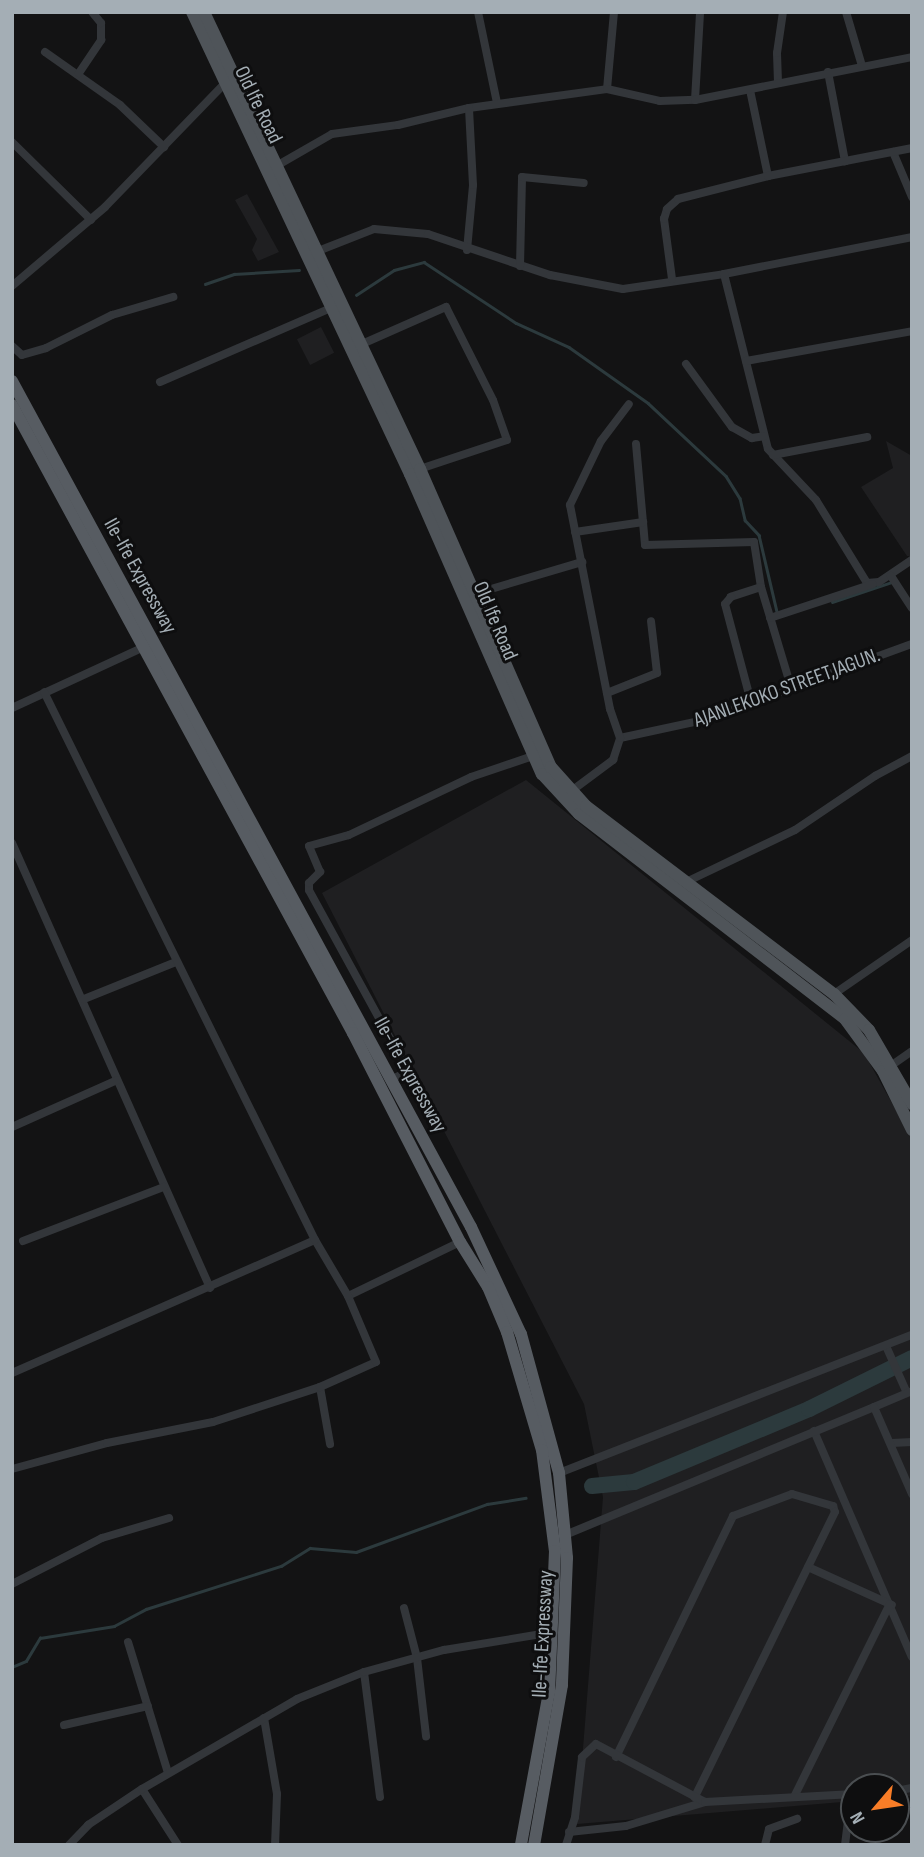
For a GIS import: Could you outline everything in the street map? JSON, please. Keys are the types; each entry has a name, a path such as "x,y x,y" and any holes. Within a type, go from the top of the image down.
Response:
{"highway":[{"name":"Ile-Ife Expressway","path":"12,381 391,1080 509,1305 542,1399 559,1472 565,1535 562,1685 534,1845"},
{"name":"Ile-Ife Expressway","path":"12,405 145,647 460,1242 488,1287 532,1405 552,1515 554,1632 549,1692 521,1845"}],"main road":[{"name":"Old Ife Road","path":"192,12 286,196 318,251 420,469 442,535 533,756 550,784 579,814 752,939 834,994 869,1030 892,1065 912,1104"},
{"name":"Old Ife Road","path":"204,12 278,165 286,196 333,307 442,535 474,594 542,752 570,792 686,882 853,1028 889,1082 912,1130"}],"street":[{"path":"79,73 101,40 101,23 92,12"},
{"path":"478,12 497,103"},
{"path":"607,89 614,12"},
{"path":"695,100 700,12"},
{"path":"778,82 783,12"},
{"path":"846,12 862,66"},
{"path":"45,52 65,69 79,73 163,147"},
{"path":"278,165 332,134 398,125 497,103 607,89 660,101 695,100 912,57"},
{"path":"828,72 845,162"},
{"path":"12,286 91,220 226,82"},
{"path":"750,90 768,176"},
{"path":"467,250 473,185 469,108"},
{"path":"12,142 91,220"},
{"path":"672,279 664,219 671,203 768,176 912,148"},
{"path":"894,152 912,197"},
{"path":"520,266 523,177 584,183"},
{"path":"318,251 374,229 428,234 467,250 520,266 607,288 724,274 912,236"},
{"path":"724,274 764,436 773,454 816,500 860,573 873,583"},
{"path":"12,346 22,355 46,348 113,315 173,297"},
{"path":"160,382 333,307"},
{"path":"362,344 446,307 493,400 507,440 420,469"},
{"path":"746,360 912,331"},
{"path":"686,364 732,427 752,439 764,436"},
{"path":"570,792 613,760 620,751 620,738 607,693 570,505 601,441 629,404"},
{"path":"773,454 867,437"},
{"path":"636,444 643,522 649,548 750,540 756,548 761,587 791,687"},
{"path":"575,532 643,522"},
{"path":"770,618 891,576 912,560"},
{"path":"474,594 582,562"},
{"path":"891,576 912,608"},
{"path":"751,702 726,599 761,587"},
{"path":"607,693 657,673 651,621"},
{"name":"AJANLEKOKO STREET,JAGUN.","path":"620,738 703,720 912,644"},
{"path":"12,708 145,647"},
{"path":"12,1469 107,1443 213,1422 320,1387 376,1362 348,1296 314,1240 44,692"},
{"path":"391,1080 408,1071 309,890 309,883 320,872 309,846 349,835 471,777 533,756"},
{"path":"686,882 795,830 875,776 911,760"},
{"path":"12,843 16,859 84,999 117,1080 210,1288"},
{"path":"834,994 912,940"},
{"path":"84,999 176,962"},
{"path":"892,1065 912,1051"},
{"path":"12,1127 117,1080"},
{"path":"23,1241 164,1187"},
{"path":"12,1373 314,1240"},
{"path":"348,1296 460,1242"},
{"path":"559,1472 887,1348 912,1335"},
{"path":"565,1535 908,1391 887,1348"},
{"path":"320,1387 330,1444"},
{"path":"874,1407 912,1494"},
{"path":"814,1432 912,1657"},
{"path":"892,1443 912,1441"},
{"path":"616,1757 733,1517 794,1493 835,1509"},
{"path":"695,1797 835,1509 846,1503"},
{"path":"12,1584 102,1538 169,1518"},
{"path":"808,1567 891,1605"},
{"path":"795,1795 891,1605"},
{"path":"404,1608 417,1658 426,1736"},
{"path":"69,1845 142,1789 168,1773 264,1718 364,1672 479,1641 554,1632"},
{"path":"128,1642 168,1773"},
{"path":"364,1672 380,1797"},
{"path":"64,1725 148,1706"},
{"path":"264,1718 273,1749 277,1794 275,1845"},
{"path":"566,1845 587,1748 596,1744 705,1802"},
{"path":"142,1789 178,1845"},
{"path":"569,1832 626,1826 705,1802 840,1794"},
{"path":"765,1845 769,1829 797,1819"}],"shaded area":[{"path":"247,194 279,252 258,261 252,250 257,239 235,200"},
{"path":"321,327 334,353 310,365 297,339"},
{"path":"886,441 912,456 912,556 907,556 861,487 893,468"},
{"path":"526,780 864,1053 912,1139 912,1796 910,1773 840,1773 840,1802 577,1824 603,1497 584,1404 322,893"}],"waterway":[{"path":"356,295 394,270 424,262 516,323 569,347 648,403 726,476 740,498 745,520 759,535 777,612"},
{"path":"205,284 234,274 299,270"},
{"path":"832,602 892,582"},
{"path":"592,1486 634,1482 809,1409 912,1358"},
{"path":"12,1667 26,1661 40,1638 114,1626 146,1609 281,1566 310,1548 356,1552 487,1504 526,1498"}]}
